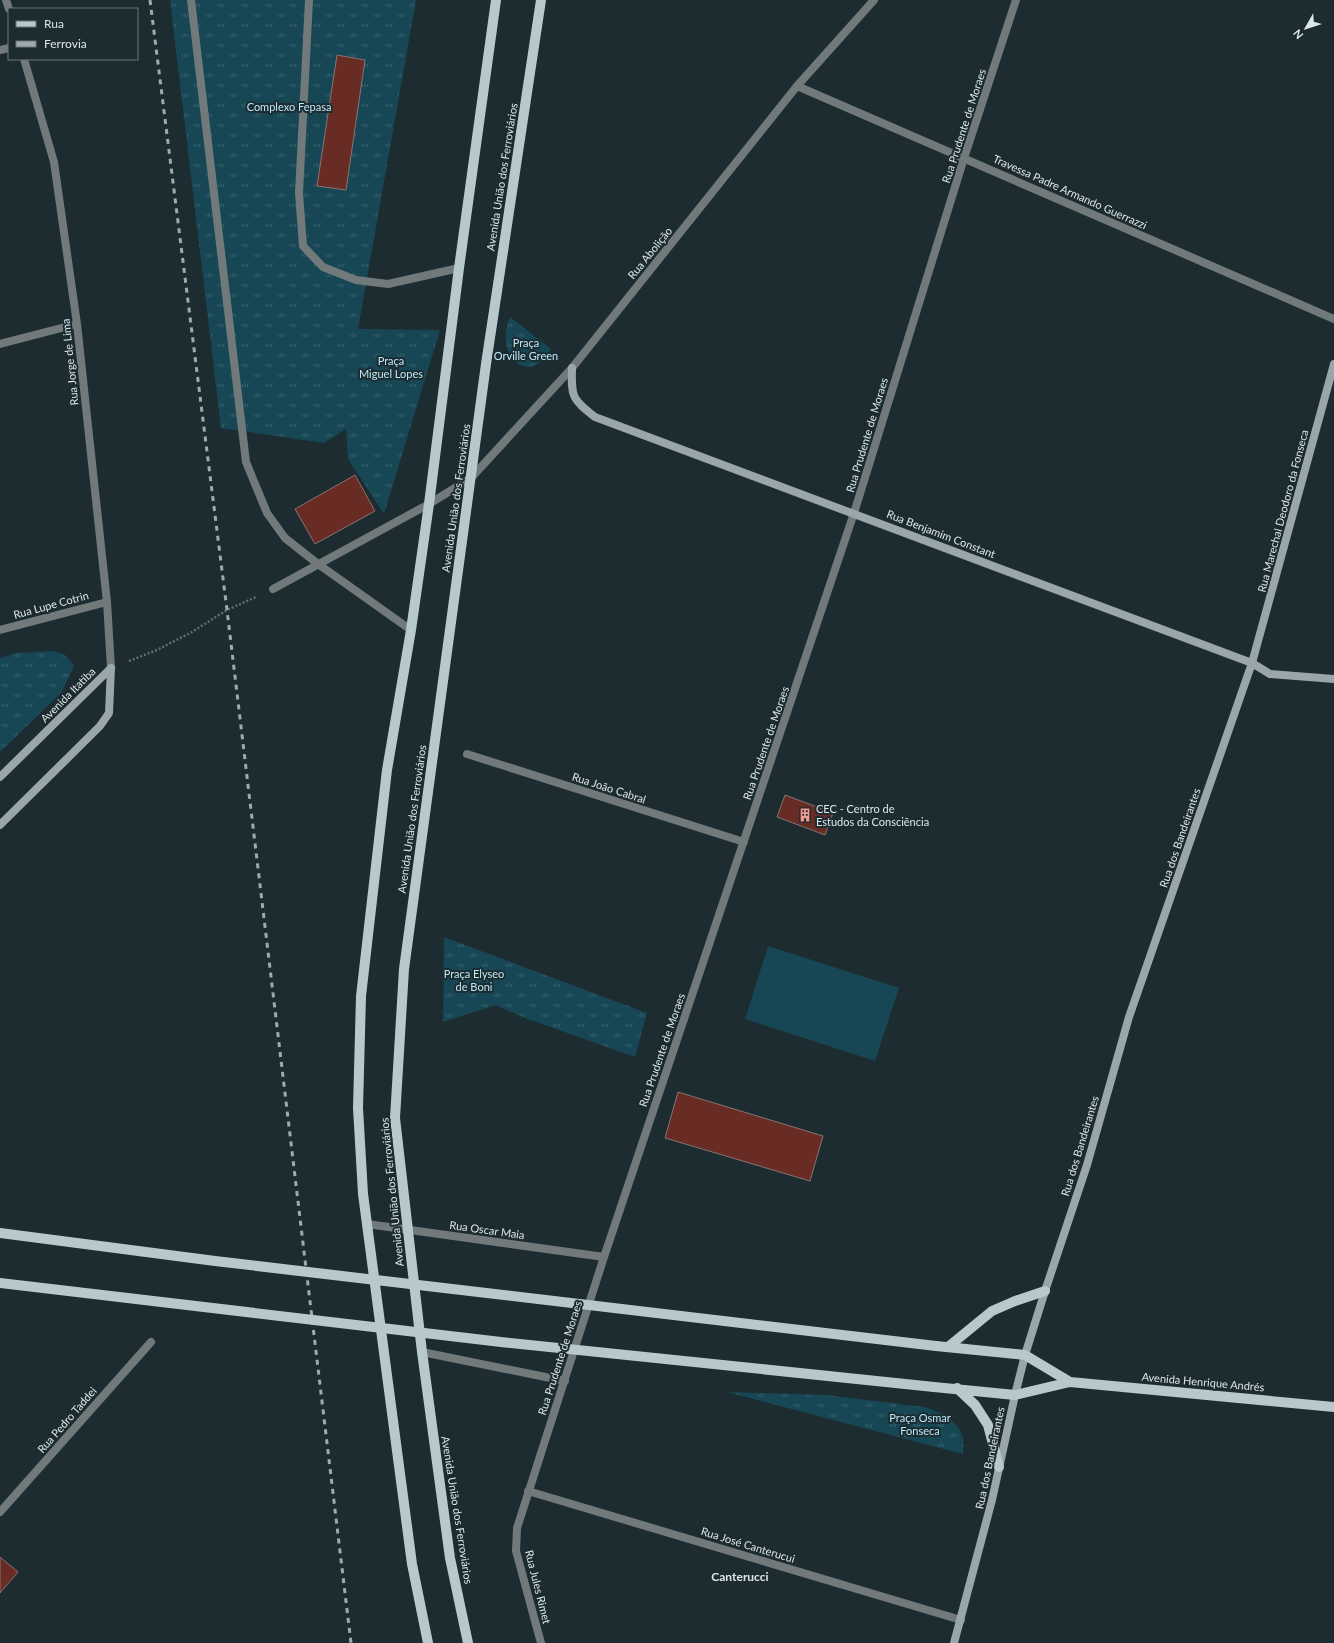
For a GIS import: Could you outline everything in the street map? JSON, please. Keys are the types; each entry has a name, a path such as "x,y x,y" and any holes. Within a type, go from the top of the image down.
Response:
{"main road":[{"path":"428,1643 412,1564 363,1194 358,1108 361,996 387,770 411,630 429,504 459,268 496,0"},
{"name":"Avenida União dos Ferroviários","path":"468,1643 450,1558 422,1352 395,1118 404,969 486,364 541,0"},
{"path":"0,1233 223,1262 936,1346 1025,1355"},
{"name":"Avenida Henrique Andrés","path":"0,1283 501,1342 1015,1395 1070,1382 1334,1407"},
{"path":"948,1347 992,1311 1015,1301 1045,1291"},
{"name":"Avenida Henrique Andrés","path":"1025,1355 1070,1382"},
{"path":"957,1388 976,1405 988,1425 999,1467"}],"street":[{"path":"192,0 246,462 267,513 285,538 318,564 411,630"},
{"path":"309,0 299,192 303,246 323,267 356,280 388,284 459,268"},
{"name":"Rua Abolição","path":"273,590 429,504 471,478 572,368 797,86 874,0"},
{"name":"Rua Prudente de Moraes","path":"528,1490 565,1381 604,1257 854,513 964,158 1016,0"},
{"name":"Rua Jorge de Lima","path":"24,60 54,162 77,324 107,602 111,668"},
{"name":"Travessa Padre Armando Guerrazzi","path":"797,86 1334,319"},
{"path":"0,344 77,324"},
{"name":"Rua Marechal Deodoro da Fonseca","path":"1252,663 1334,364"},
{"name":"Rua Benjamim Constant","path":"572,368 572,388 578,403 595,417 1252,663 1270,674 1334,679"},
{"name":"Rua Lupe Cotrin","path":"0,630 107,602"},
{"name":"Rua dos Bandeirantes","path":"954,1643 992,1500 1025,1355 1087,1165 1129,1016 1252,663"},
{"name":"Avenida Itatiba","path":"0,778 111,668"},
{"name":"Avenida Itatiba","path":"0,825 100,726 109,713 111,668"},
{"name":"Rua João Cabral","path":"467,754 744,842"},
{"name":"Rua Oscar Maia","path":"367,1224 604,1257"},
{"name":"Rua Pedro Taddei","path":"0,1512 151,1342"},
{"path":"422,1352 565,1381"},
{"name":"Rua José Canterucui","path":"528,1490 961,1620"},
{"name":"Rua Jules Rimet","path":"528,1490 517,1528 516,1551 522,1578 541,1643"}],"path":[{"path":"111,668 157,650 192,632 227,610 273,590"}],"green space":[{"name":"Complexo Fepasa","path":"170,0 416,0 358,329 440,330 384,514 348,459 346,429 324,443 221,428"},
{"name":"Praça Orville Green","path":"510,317 551,349 542,360 533,366 524,366 516,362 510,355 506,344 506,331"},
{"path":"55,651 66,656 74,666 62,692 0,752 0,658 17,653"},
{"name":"Praça Elyseo de Boni","path":"444,937 647,1013 635,1057 525,1018 496,1005 443,1022"},
{"path":"768,946 899,988 875,1061 745,1019"},
{"name":"Praça Osmar Fonseca","path":"727,1392 825,1395 924,1407 936,1411 953,1421 963,1438 963,1454"}],"building":[{"path":"337,55 365,60 346,190 317,186"},
{"path":"355,475 375,511 315,544 295,509"},
{"name":"CEC - Centro de Estudos da Consciẽncia","path":"785,795 833,813 825,835 777,817"},
{"path":"678,1092 823,1136 810,1181 665,1138"},
{"path":"0,1557 18,1572 0,1593"}],"railway":[{"path":"150,0 227,610 351,1643"}],"place":[{"name":"CEC - Centro de Estudos da Consciẽncia","path":"805,815"}],"district":[{"name":"Canterucci","path":"740,1577"}],"park label":[{"name":"Praça Miguel Lopes","path":"391,367"}]}
